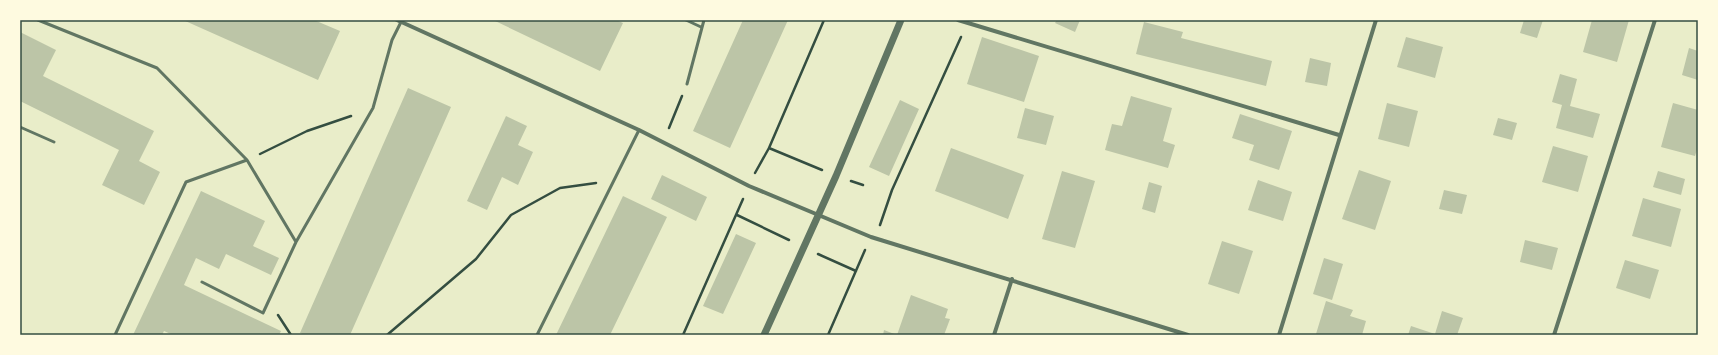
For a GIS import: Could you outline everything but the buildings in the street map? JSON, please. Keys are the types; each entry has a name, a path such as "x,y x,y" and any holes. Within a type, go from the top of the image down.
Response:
{"street":[{"path":"764,335 836,176 901,20"},
{"path":"958,20 1339,135"},
{"path":"1279,335 1339,135 1376,20"},
{"path":"1554,335 1655,20"},
{"path":"399,21 639,130 749,186 871,237 1012,279 1188,335"},
{"path":"994,335 1012,279"}],"lane":[{"path":"38,20 158,68 247,160 296,242"},
{"path":"686,20 700,27"},
{"path":"687,84 700,27 704,20"},
{"path":"202,282 263,313 296,242 373,108 392,40 399,21"},
{"path":"20,127 54,142"},
{"path":"537,335 639,130"},
{"path":"115,335 186,182 247,160"}],"path":[{"path":"828,335 871,237 882,221 892,190 968,23"},
{"path":"669,128 687,84"},
{"path":"247,160 307,131 373,108"},
{"path":"769,148 836,176 863,185"},
{"path":"387,335 476,259 510,215 560,188 613,181"},
{"path":"269,300 291,335"}]}
